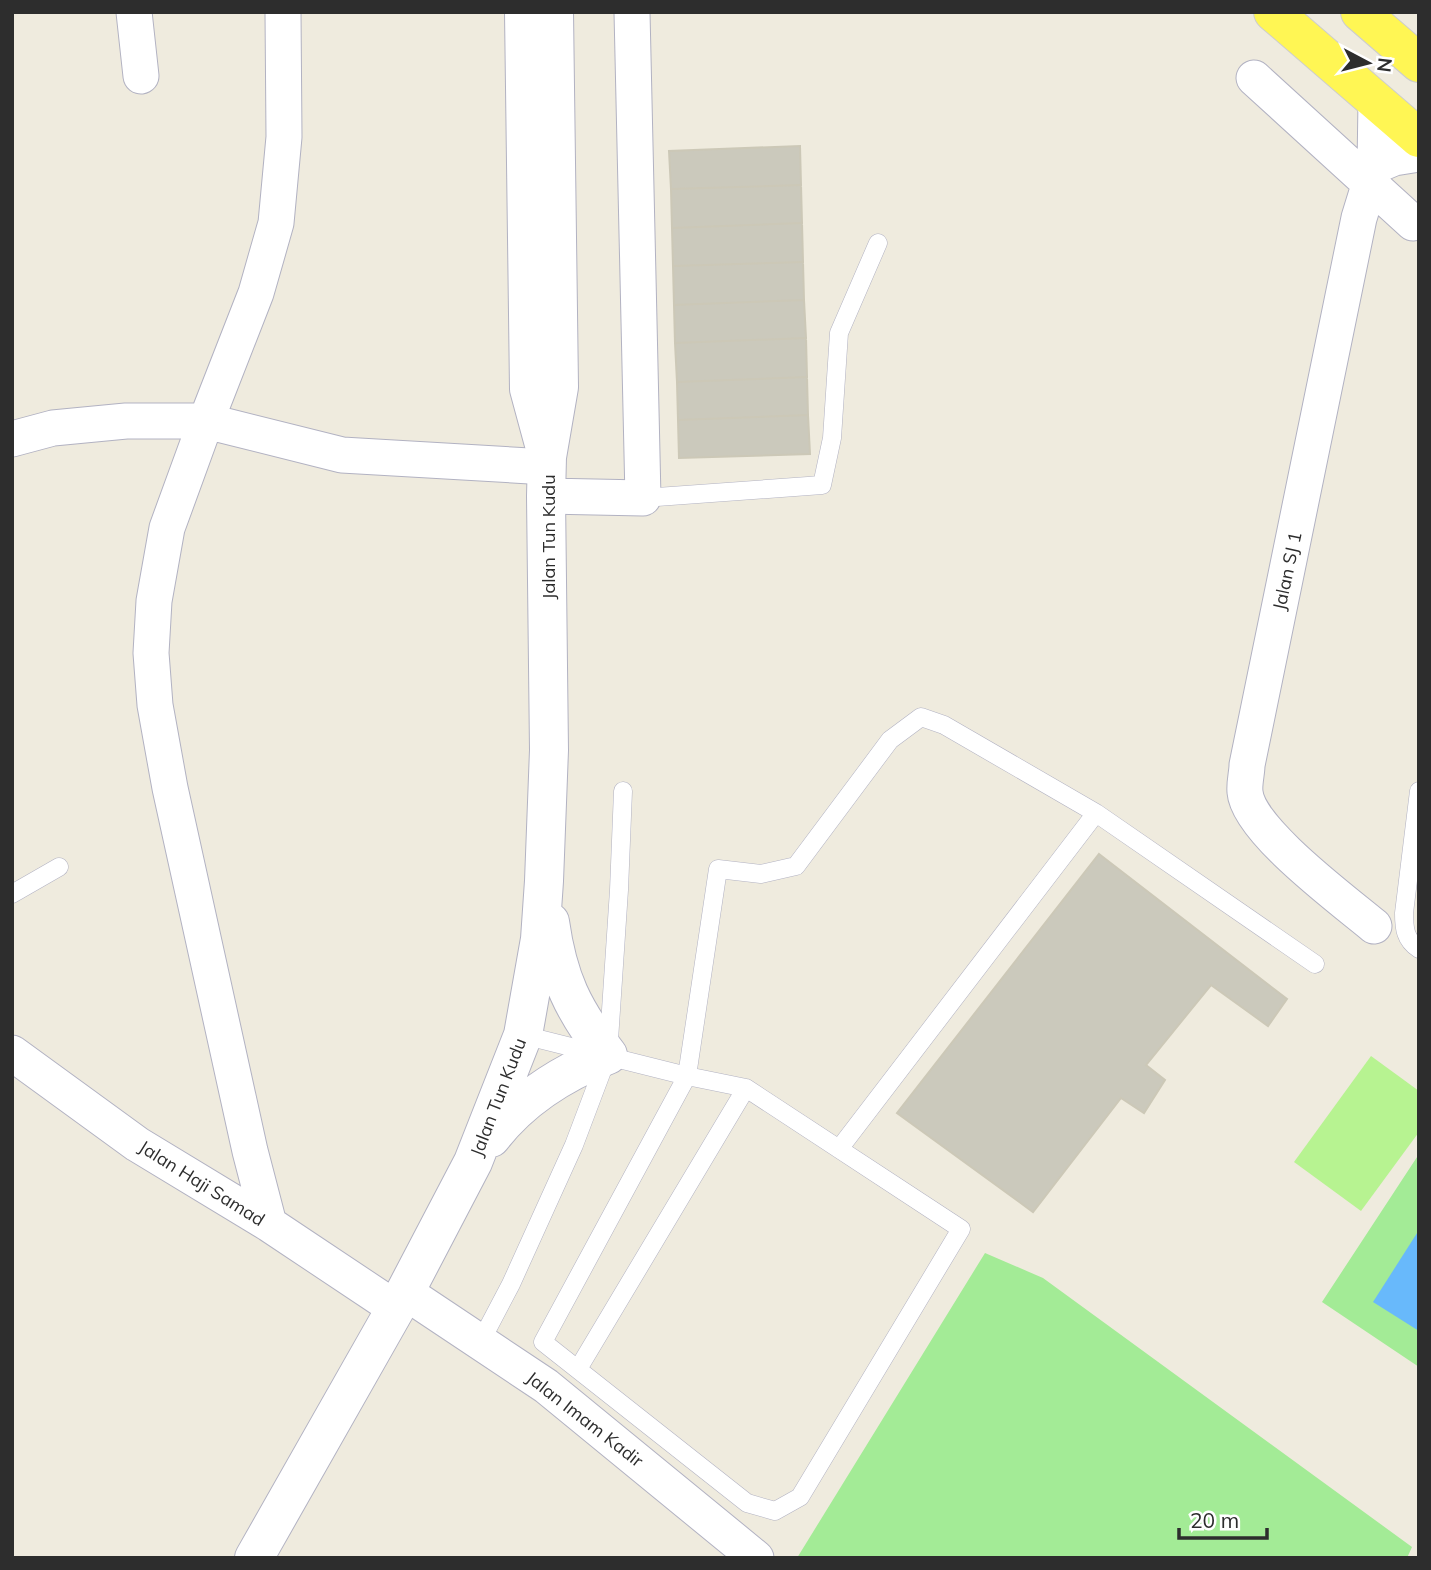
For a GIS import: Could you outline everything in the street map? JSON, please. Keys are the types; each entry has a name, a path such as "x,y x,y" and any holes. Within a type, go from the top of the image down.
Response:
{"main road":[{"name":"Jalan Tun Kudu","path":"524,12 528,389 547,473"},
{"name":"Jalan Tun Kudu","path":"254,1558 400,1300 474,1162 523,1035 540,939 549,738 547,473 559,387 554,12"},
{"path":"1273,12 1419,138"},
{"path":"1360,12 1419,63"},
{"path":"474,1162 499,1128 528,1100 578,1067 608,1055 571,1002 558,966 544,881"}],"street":[{"path":"134,12 141,76"},
{"path":"269,1224 250,1151 170,788 154,692 151,653 154,601 167,528 256,293 276,223 284,137 283,12"},
{"path":"12,439 65,427 127,421 206,421 342,455 547,473 643,498 632,12"},
{"path":"1254,78 1372,174 1413,223"},
{"name":"Jalan SJ 1","path":"1374,926 1271,838 1253,816 1245,793 1247,765 1359,218 1372,174 1376,101"},
{"path":"1372,174 1394,158 1419,154"},
{"name":"Jalan Haji Samad","path":"12,1053 138,1144 400,1300"},
{"name":"Jalan Imam Kadir","path":"400,1300 481,1341 555,1394 757,1558"}],"lane":[{"path":"643,498 822,485 832,438 839,333 878,243"},
{"path":"523,1035 687,1076 746,1088 961,1229 800,1497 775,1511 747,1503 543,1342 687,1076 718,869 761,874 796,866 890,740 921,716 944,725 1096,813 1315,964"},
{"path":"481,1341 574,1145 608,1055 619,904 623,791"},
{"path":"1419,791 1404,913 1404,931 1412,944 1419,949"},
{"path":"839,1149 1096,813"},
{"path":"12,894 60,867"},
{"path":"578,1369 746,1088"}],"green space":[{"path":"1371,1056 1419,1091 1419,1132 1361,1211 1294,1162"},
{"path":"1419,1154 1419,1367 1322,1302"},
{"path":"985,1253 1043,1278 1412,1547 1407,1558 797,1558"}],"water":[{"path":"1419,1230 1419,1331 1373,1302"}],"building":[{"path":"800,146 801,185 671,189 669,151"},
{"path":"801,185 802,223 672,228 671,189"},
{"path":"802,223 803,262 673,266 672,228"},
{"path":"803,262 804,300 674,305 673,266"},
{"path":"804,300 806,338 675,343 674,305"},
{"path":"806,338 807,377 677,382 675,343"},
{"path":"807,377 808,415 678,420 677,382"},
{"path":"808,415 810,454 679,458 678,420"},
{"path":"1099,854 1287,999 1268,1026 1211,985 1146,1065 1165,1080 1144,1113 1121,1098 1033,1212 897,1113"}]}
